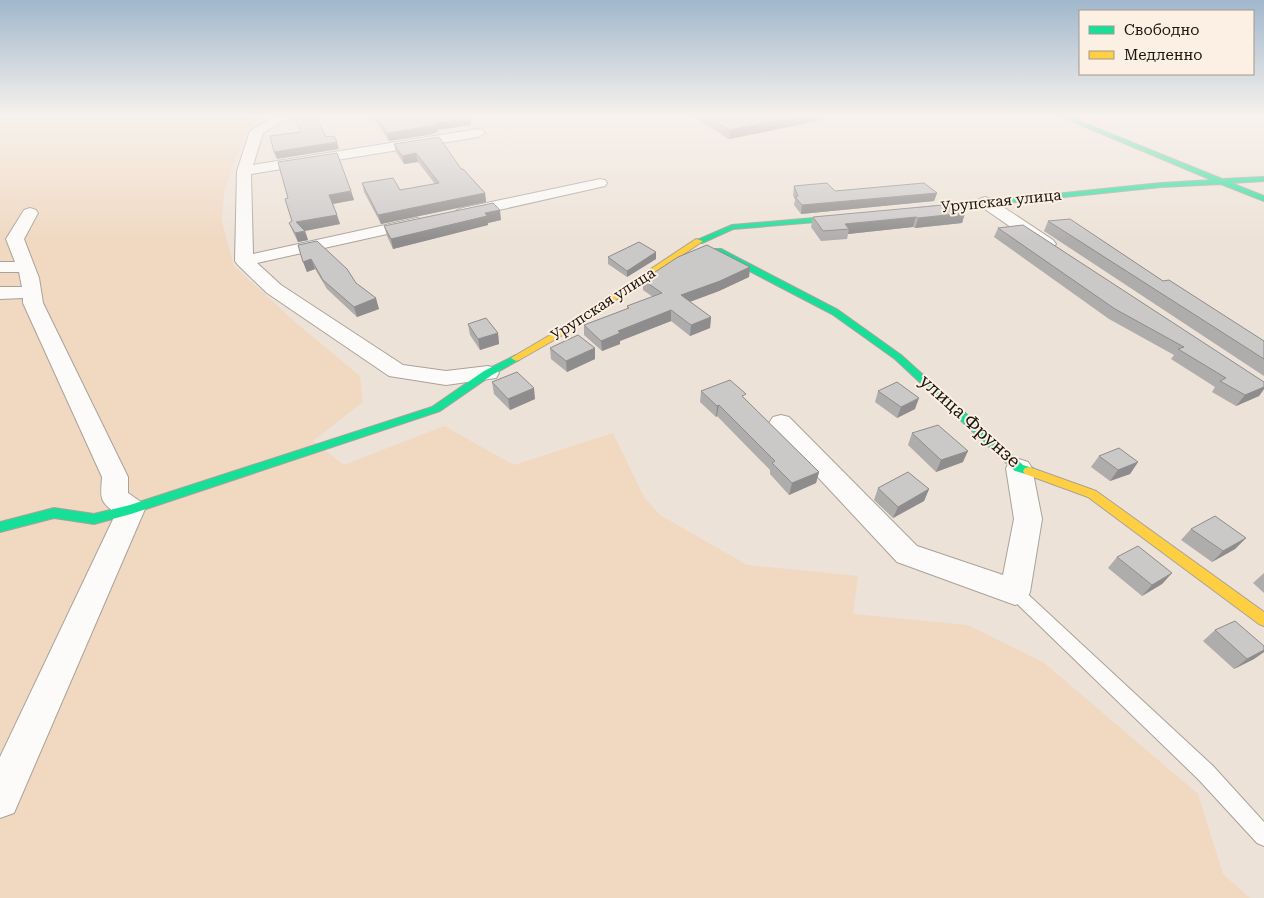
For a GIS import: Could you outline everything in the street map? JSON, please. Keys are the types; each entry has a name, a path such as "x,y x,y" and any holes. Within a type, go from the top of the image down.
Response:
{"street":[{"path":"248,159 244,171 244,260 274,289 398,371 446,378 488,373"},
{"path":"244,171 318,159"},
{"name":"Урупская улица","path":"1168,159 1264,199"},
{"name":"Урупская улица","path":"911,211 1162,184 1224,182 1264,178"},
{"path":"451,216 600,183"},
{"path":"985,202 1059,252"},
{"path":"0,799 131,509 114,498 114,477 33,303 30,278 15,239 30,214"},
{"name":"Урупская улица","path":"0,527 54,513 94,519 131,509 436,409 488,373 566,330 699,241 732,228 865,216"},
{"path":"244,260 432,220"},
{"name":"улица Фрунзе","path":"699,241 835,312 898,357 1019,468 1092,494 1264,620"},
{"path":"0,267 26,267"},
{"path":"0,293 31,292"},
{"path":"781,423 907,554 1015,592 1028,519 1019,468"}],"lane":[{"path":"1015,592 1206,773 1264,836"}],"shaded area":[{"path":"0,159 236,159 224,193 222,222 234,266 294,321 360,376 363,402 313,441 344,465 444,426 514,465 613,433 644,497 660,515 747,565 858,576 853,614 967,625 1043,662 1198,794 1223,874 1250,898 0,898"}],"building":[{"path":"298,159 339,159 351,191 329,195 337,215 296,222 305,231 295,233 289,223 292,221 285,199 288,198 278,162"},
{"path":"421,159 454,159 461,169 485,193 378,215 362,183 393,178 400,190 439,183"},
{"path":"827,183 835,191 924,183 937,193 802,205 795,197 798,196 794,186"},
{"path":"493,203 500,210 485,213 487,216 391,239 384,226"},
{"path":"954,204 965,213 845,224 849,229 823,231 813,217"},
{"path":"1070,219 1163,281 1169,280 1264,341 1264,359 1048,221"},
{"path":"1023,225 1264,382 1264,387 1245,395 1220,381 1226,378 1178,349 1184,347 1115,309 998,228"},
{"path":"317,241 347,269 356,283 376,298 354,307 323,280 311,259 303,262 298,245"},
{"path":"639,242 656,252 627,271 608,257"},
{"path":"707,245 750,267 720,281 681,295 711,317 691,325 671,310 618,331 620,333 601,341 584,325 662,293 643,280 678,257"},
{"path":"486,318 498,333 478,339 468,324"},
{"path":"578,335 595,348 566,361 550,348"},
{"path":"517,372 534,388 508,399 492,382"},
{"path":"730,380 746,394 742,396 819,472 792,483 772,463 775,461 719,405 717,406 701,391"},
{"path":"897,382 919,398 901,407 878,391"},
{"path":"938,425 968,451 941,460 912,433"},
{"path":"1119,448 1138,462 1118,470 1099,456"},
{"path":"908,472 929,489 898,507 878,488"},
{"path":"1215,516 1246,538 1223,551 1191,529"},
{"path":"1138,546 1172,573 1152,585 1117,557"},
{"path":"1235,621 1264,646 1264,650 1247,659 1215,630"}],"traffic: fast":[{"path":"1167,159 1264,199"},
{"path":"919,210 1161,185 1264,179"},
{"path":"699,241 732,227 849,217"},
{"path":"718,251 835,312 898,357 1019,468 1029,471"},
{"path":"0,527 54,513 94,519 131,509 436,409 488,373 516,358"}],"traffic: slow":[{"path":"516,358 565,330 699,241"},
{"path":"1029,471 1092,494 1264,620"}]}
